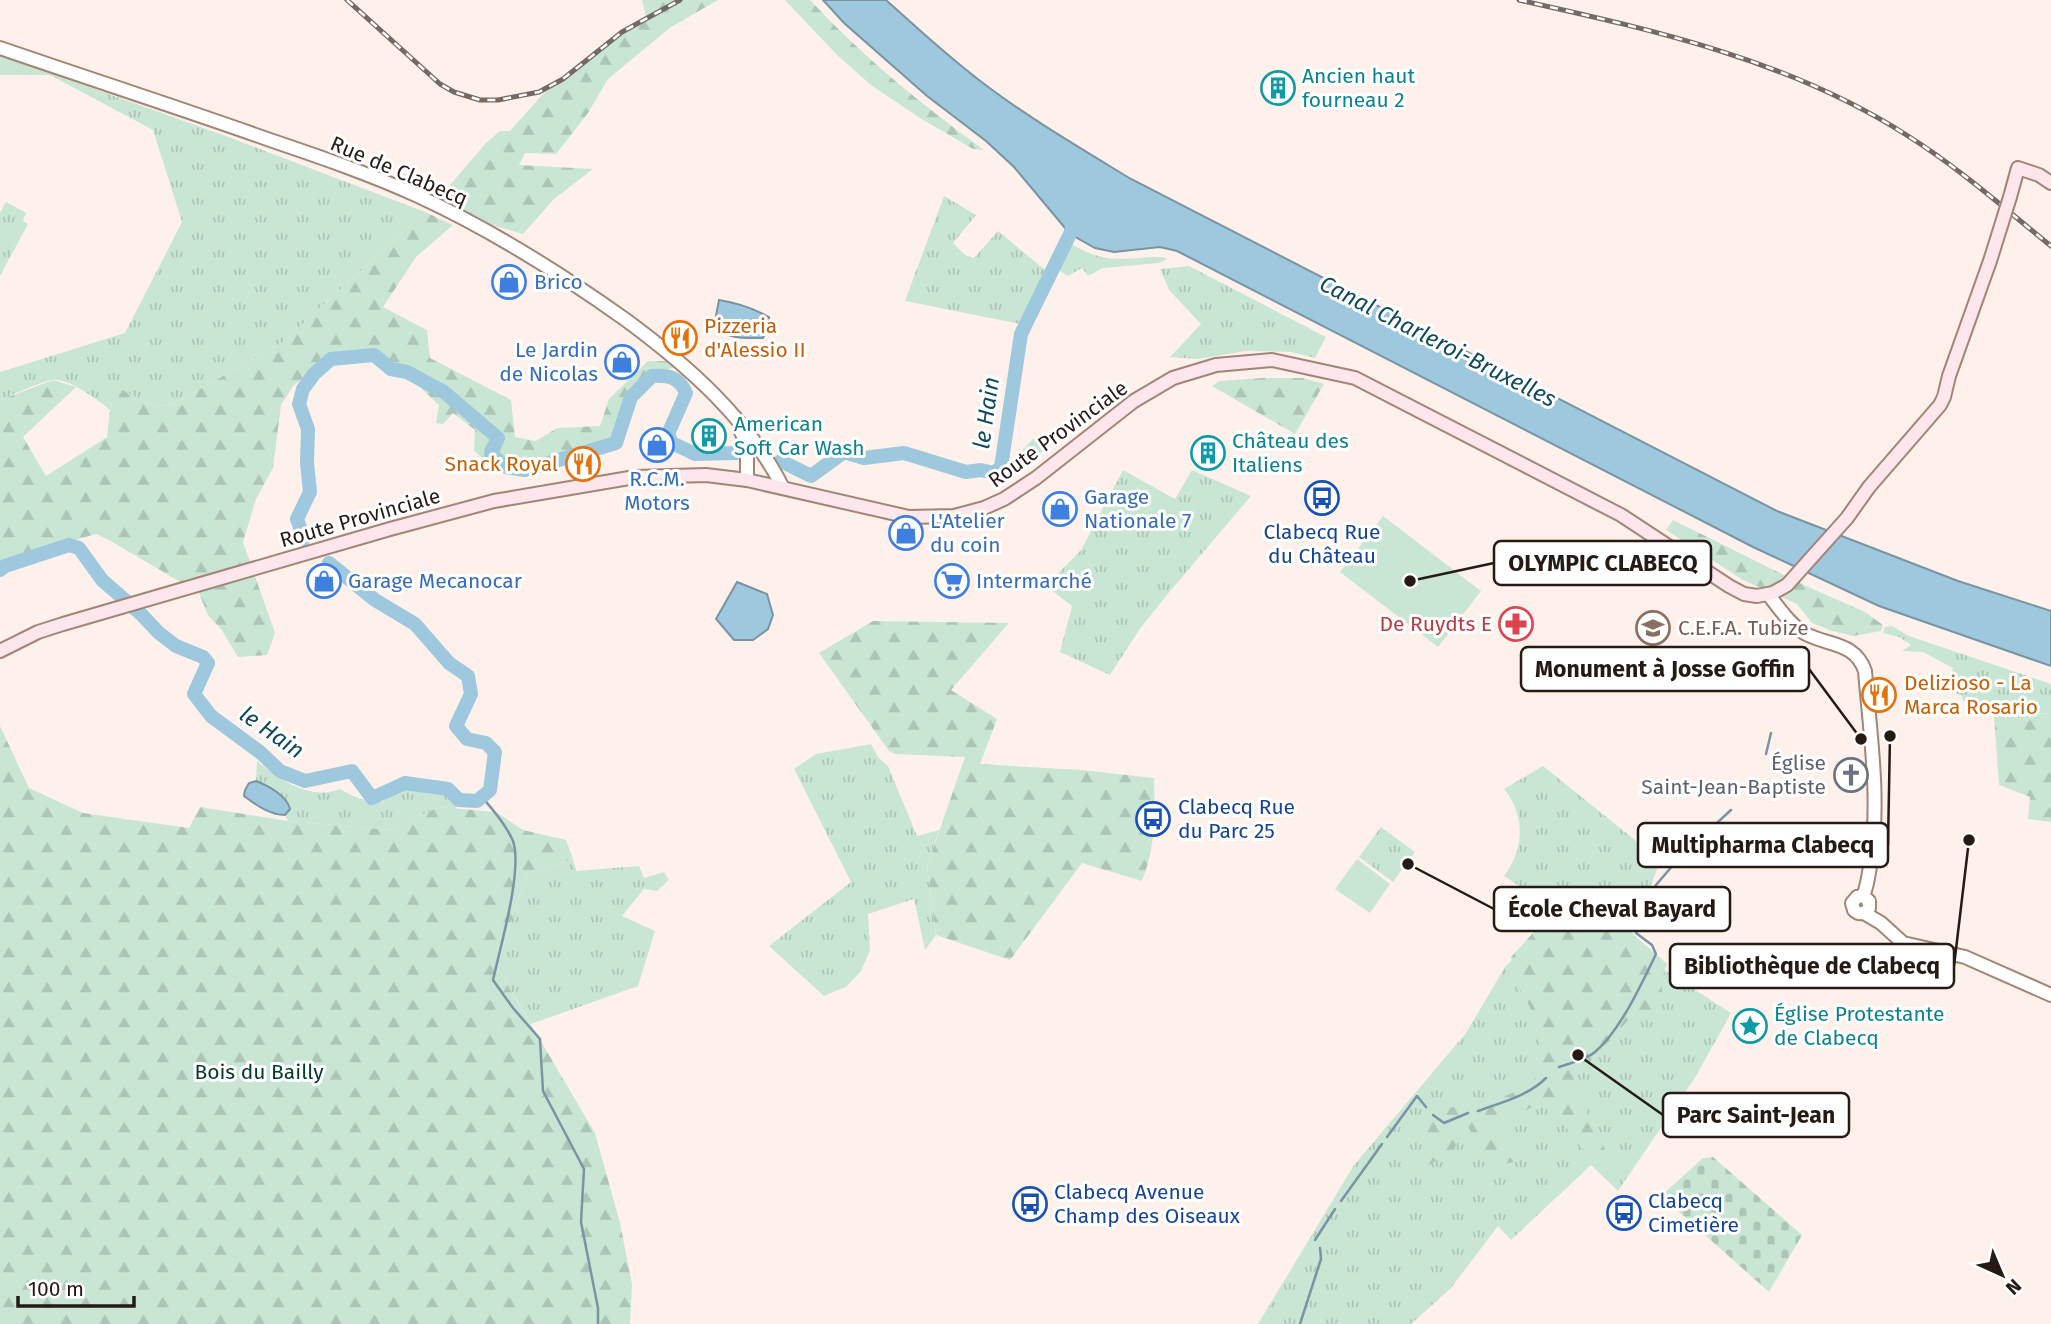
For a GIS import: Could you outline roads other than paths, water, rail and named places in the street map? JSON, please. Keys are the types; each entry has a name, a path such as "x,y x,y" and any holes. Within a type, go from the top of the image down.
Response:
{"main road":[{"path":"1768,594 1789,583 1847,518 1869,487 1940,405 1990,261 2018,168 2051,183"},
{"name":"Route Provinciale","path":"0,651 38,632 138,601 494,501 635,477 706,475 747,480 909,517 954,516 1004,499 1036,478 1134,401 1173,378 1216,365 1272,360 1354,378 1621,515 1744,594 1768,594"}],"street":[{"name":"Rue de Clabecq","path":"0,48 365,173 451,212 522,250 579,286 656,342 693,375 756,442 783,488"},
{"name":"Rue de Clabecq","path":"734,416 747,444 747,480"},
{"path":"1768,594 1794,626 1808,635 1854,652 1865,671 1875,781 1873,847 1866,904 1881,923 1903,943 1965,957 2051,995"}],"water":[{"name":"Canal Charleroi-Bruxelles","path":"823,0 886,0 997,94 1131,179 1777,511 1958,581 2051,611 2051,666 1879,606 1753,547 1177,251 1160,247 1114,252 1095,248 1070,234 1014,167 986,141 927,96 844,23"},
{"path":"719,300 745,306 769,317 769,326 763,338 731,336 714,326"},
{"path":"737,582 767,594 773,615 768,629 753,640 734,640 716,619"},
{"path":"256,781 285,800 290,809 285,815 258,806 244,796 249,783"}],"waterway":[{"name":"le Hain","path":"781,461 811,476 844,452 864,458 904,453 966,472 981,470 994,473 1001,467 1021,334 1076,217"},
{"name":"le Hain","path":"304,539 297,519 310,492 308,429 299,404 303,389 314,374 331,359 374,355 391,369 407,372 444,392 498,438 491,454 506,467 525,470 616,443 631,397 652,376 673,378 686,393 668,434 672,443 695,454 737,453"},
{"name":"le Hain","path":"0,570 69,545 79,548 102,580 159,633 176,646 203,657 208,663 194,694 211,716 261,753 280,771 305,781 352,771 372,798 405,783 448,789 459,800 477,801 490,790 495,752 486,743 467,739 456,726 471,694 468,676 449,663 415,624 375,600 329,563"},
{"path":"1766,754 1771,733"},
{"path":"482,797 507,829 515,854 513,889 493,980 540,1039 543,1091 584,1169 581,1222 598,1308 598,1324"},
{"path":"1559,1067 1595,1052 1622,1019 1656,954 1652,945 1636,933 1656,885 1680,857 1731,810"},
{"path":"1478,1111 1523,1094 1546,1078"},
{"path":"1387,1137 1417,1096 1426,1107"},
{"path":"1433,1115 1444,1123 1468,1113"},
{"path":"1341,1201 1382,1144"},
{"path":"1315,1240 1335,1209"},
{"path":"1300,1324 1321,1259 1320,1248"}],"railway":[{"path":"347,0 440,84 454,92 480,100 498,100 539,92 563,79 622,32 680,0"},
{"path":"1519,0 1670,36 1768,67 1816,87 1863,110 1927,148 2051,246"}],"place":[{"name":"Ancien haut fourneau 2","path":"1278,88"},
{"name":"Brico","path":"509,282"},
{"name":"Pizzeria d'Alessio II","path":"680,338"},
{"name":"Le Jardin de Nicolas","path":"622,362"},
{"name":"American Soft Car Wash","path":"709,436"},
{"name":"R.C.M. Motors","path":"657,445"},
{"name":"Château des Italiens","path":"1208,453"},
{"name":"Snack Royal","path":"583,464"},
{"name":"Clabecq Rue du Château","path":"1322,498"},
{"name":"Garage Nationale 7","path":"1060,509"},
{"name":"L'Atelier du coin","path":"906,533"},
{"name":"Garage Mecanocar","path":"324,581"},
{"name":"Intermarché","path":"952,581"},
{"name":"OLYMPIC CLABECQ","path":"1410,581"},
{"name":"De Ruydts E","path":"1516,624"},
{"name":"C.E.F.A. Tubize","path":"1653,628"},
{"name":"Delizioso - La Marca Rosario","path":"1879,695"},
{"name":"Multipharma Clabecq","path":"1890,736"},
{"name":"Monument à Josse Goffin","path":"1861,739"},
{"name":"Église Saint-Jean-Baptiste","path":"1851,775"},
{"name":"Clabecq Rue du Parc 25","path":"1153,819"},
{"name":"Bibliothèque de Clabecq","path":"1969,840"},
{"name":"École Cheval Bayard","path":"1408,864"},
{"name":"Église Protestante de Clabecq","path":"1750,1026"},
{"name":"Parc Saint-Jean","path":"1578,1055"},
{"name":"Clabecq Avenue Champ des Oiseaux","path":"1030,1204"},
{"name":"Clabecq Cimetière","path":"1624,1213"}],"park label":[{"name":"Bois du Bailly","path":"259,1072"}]}
